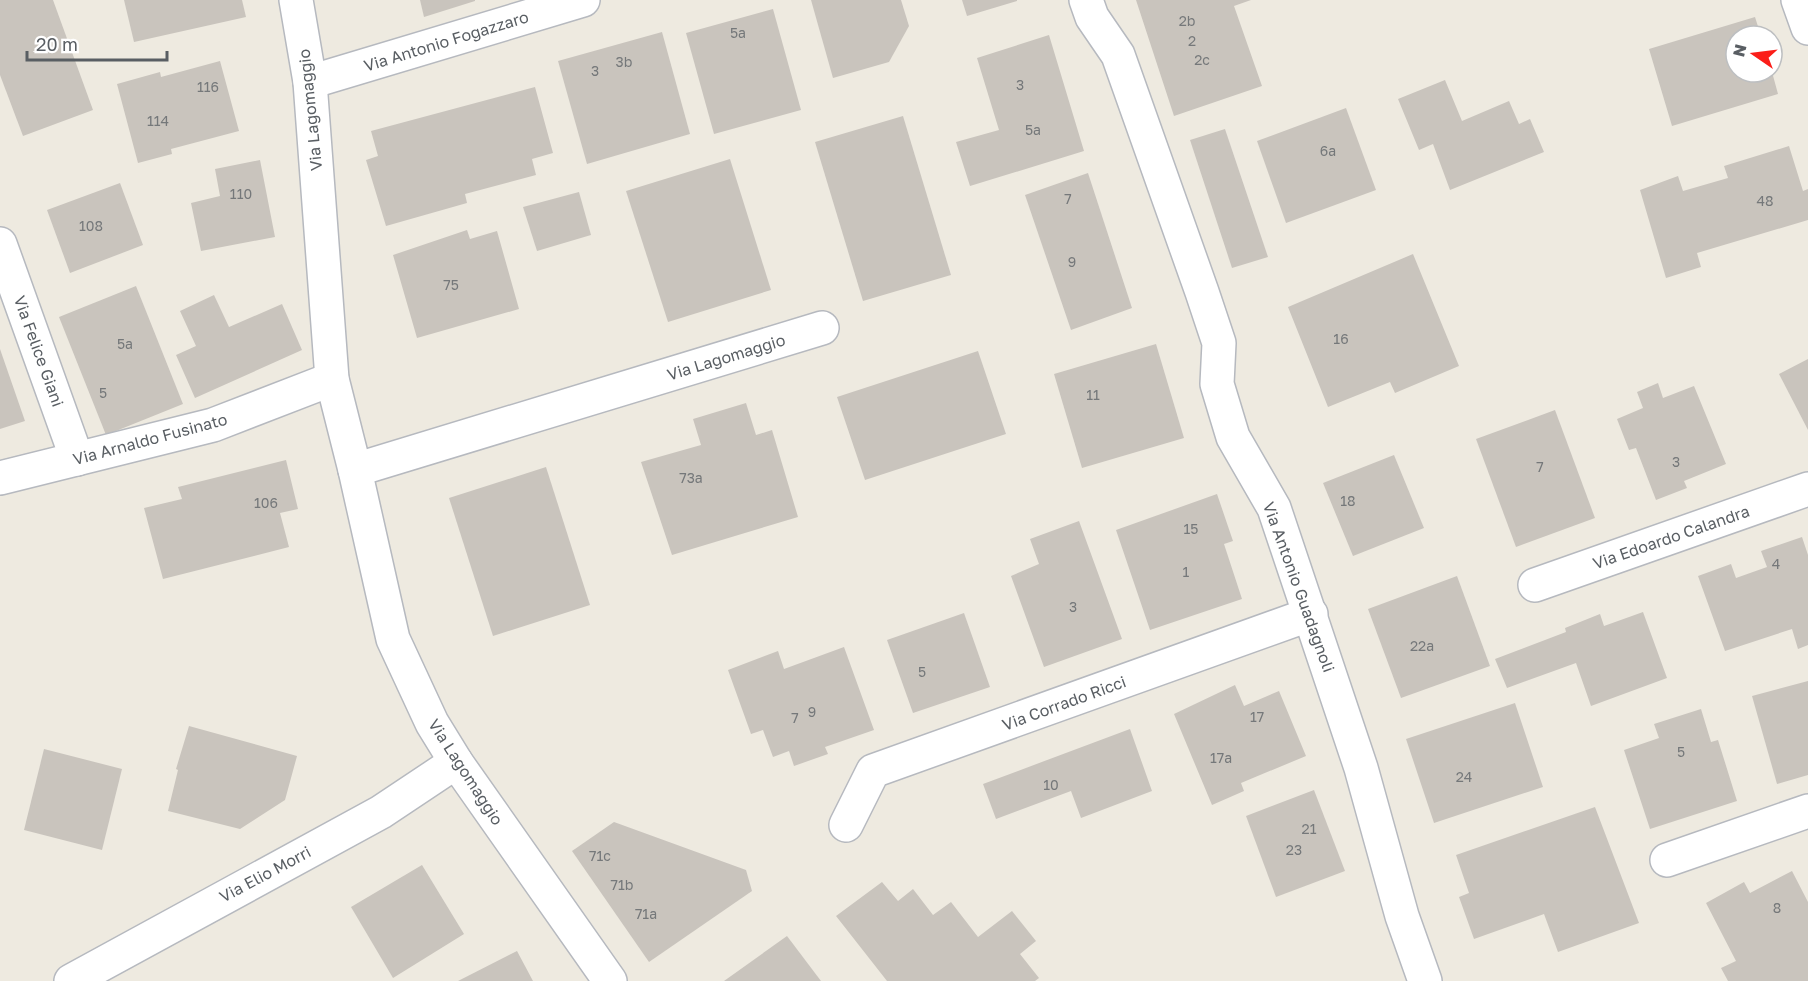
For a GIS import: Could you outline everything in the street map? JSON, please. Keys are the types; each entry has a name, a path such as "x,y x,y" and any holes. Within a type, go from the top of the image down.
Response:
{"street":[{"name":"Via Lagomaggio","path":"296,0 310,82 332,379 393,639 432,723 456,762 610,981"},
{"name":"Via Antonio Fogazzaro","path":"310,82 583,0"},
{"name":"Via Antonio Guadagnoli","path":"1086,0 1092,17 1119,55 1202,292 1219,343 1217,384 1233,436 1274,507 1361,768 1402,916 1425,981"},
{"path":"1798,0 1808,28"},
{"name":"Via Felice Giani","path":"0,244 77,459"},
{"name":"Via Lagomaggio","path":"355,470 822,328"},
{"name":"Via Arnaldo Fusinato","path":"0,478 213,425 332,379"},
{"name":"Via Edoardo Calandra","path":"1535,585 1808,489"},
{"name":"Via Corrado Ricci","path":"846,825 873,771 1311,614"},
{"name":"Via Elio Morri","path":"71,981 381,812 456,762"},
{"path":"1667,860 1808,811"}],"building":[{"path":"0,0 53,0 93,110 23,136 0,75"},
{"path":"124,0 242,0 246,17 134,42"},
{"path":"420,0 475,0 475,1 424,17"},
{"path":"811,0 901,0 909,26 889,62 833,78"},
{"path":"962,0 1017,0 1017,1 967,16"},
{"path":"1136,0 1251,0 1234,6 1262,86 1174,116"},
{"path":"773,9 801,110 714,134 686,33"},
{"path":"1755,17 1757,24 1732,24"},
{"path":"1724,26 1724,84 1775,84 1778,94 1672,126 1649,49"},
{"path":"662,32 690,134 587,164 558,61"},
{"path":"1049,35 1084,151 970,186 956,142 999,130 977,58"},
{"path":"220,61 239,131 171,149 172,154 138,163 117,84 160,72 161,77"},
{"path":"1445,80 1462,121 1509,101 1519,124 1530,119 1544,152 1450,190 1433,144 1419,150 1398,99"},
{"path":"535,87 553,153 532,159 536,175 465,194 467,203 386,226 366,160 378,156 371,131"},
{"path":"1346,108 1376,190 1286,223 1257,141"},
{"path":"903,116 951,275 863,301 815,142"},
{"path":"1225,129 1268,257 1232,268 1190,140"},
{"path":"1789,146 1803,191 1808,189 1808,220 1697,253 1701,267 1666,278 1640,190 1678,176 1683,191 1728,178 1724,166"},
{"path":"730,159 771,290 668,322 626,191"},
{"path":"260,160 275,237 201,251 191,203 220,196 215,169"},
{"path":"1088,173 1132,308 1071,330 1025,195"},
{"path":"120,183 143,245 70,273 47,210"},
{"path":"579,192 591,235 537,251 523,207"},
{"path":"467,230 470,239 497,231 519,309 417,338 393,255"},
{"path":"1413,254 1459,366 1395,393 1390,382 1328,407 1288,307"},
{"path":"136,286 183,404 106,435 59,317"},
{"path":"214,295 229,327 282,304 302,350 195,398 176,355 196,346 180,311"},
{"path":"1156,344 1184,438 1082,468 1054,374"},
{"path":"0,349 25,421 0,429"},
{"path":"978,351 1006,434 865,480 837,397"},
{"path":"1808,359 1808,430 1779,374"},
{"path":"1658,383 1663,398 1694,386 1726,464 1684,481 1687,488 1656,500 1636,448 1629,450 1617,419 1643,408 1637,392"},
{"path":"746,403 756,435 772,430 798,517 672,555 641,462 701,445 693,419"},
{"path":"1555,410 1595,518 1516,547 1476,439"},
{"path":"1394,455 1424,528 1353,556 1323,483"},
{"path":"286,460 298,509 280,513 289,547 163,579 144,508 182,499 178,487"},
{"path":"546,467 590,605 493,636 449,498"},
{"path":"1217,494 1233,541 1224,544 1242,599 1150,630 1116,530"},
{"path":"1079,521 1122,639 1044,667 1011,576 1039,564 1030,539"},
{"path":"1802,537 1808,555 1808,645 1798,649 1792,629 1725,651 1698,576 1731,564 1736,578 1767,567 1761,551"},
{"path":"1457,576 1490,666 1401,698 1368,609"},
{"path":"1643,612 1667,678 1591,706 1576,663 1507,688 1495,659 1566,632 1565,628 1600,614 1604,626"},
{"path":"964,613 990,687 913,713 887,640"},
{"path":"844,647 874,730 825,747 828,754 794,766 789,751 773,757 763,730 751,734 728,670 778,651 784,669"},
{"path":"1808,681 1808,775 1777,784 1752,696"},
{"path":"1235,685 1244,706 1279,691 1306,756 1241,783 1244,791 1212,805 1174,714"},
{"path":"1515,703 1543,787 1434,823 1406,739"},
{"path":"1701,709 1711,742 1718,740 1737,801 1650,829 1624,750 1659,738 1654,724"},
{"path":"189,726 297,756 285,800 240,829 168,811 178,770 176,769"},
{"path":"1130,729 1152,791 1081,818 1071,791 996,819 983,784"},
{"path":"44,749 122,769 102,850 24,830"},
{"path":"1314,790 1345,871 1276,897 1246,816"},
{"path":"1595,807 1639,923 1558,952 1544,914 1474,939 1459,897 1469,893 1456,855"},
{"path":"614,822 746,870 752,891 649,962 572,851"},
{"path":"422,865 464,934 393,978 351,907"},
{"path":"1792,871 1808,902 1808,981 1728,981 1721,968 1736,961 1706,903 1744,882 1750,893"},
{"path":"882,882 898,901 913,889 933,915 951,902 978,937 1012,911 1036,941 1020,954 1039,978 1035,981 887,981 836,916"},
{"path":"787,936 821,981 724,981"},
{"path":"517,951 533,981 458,981"}]}
